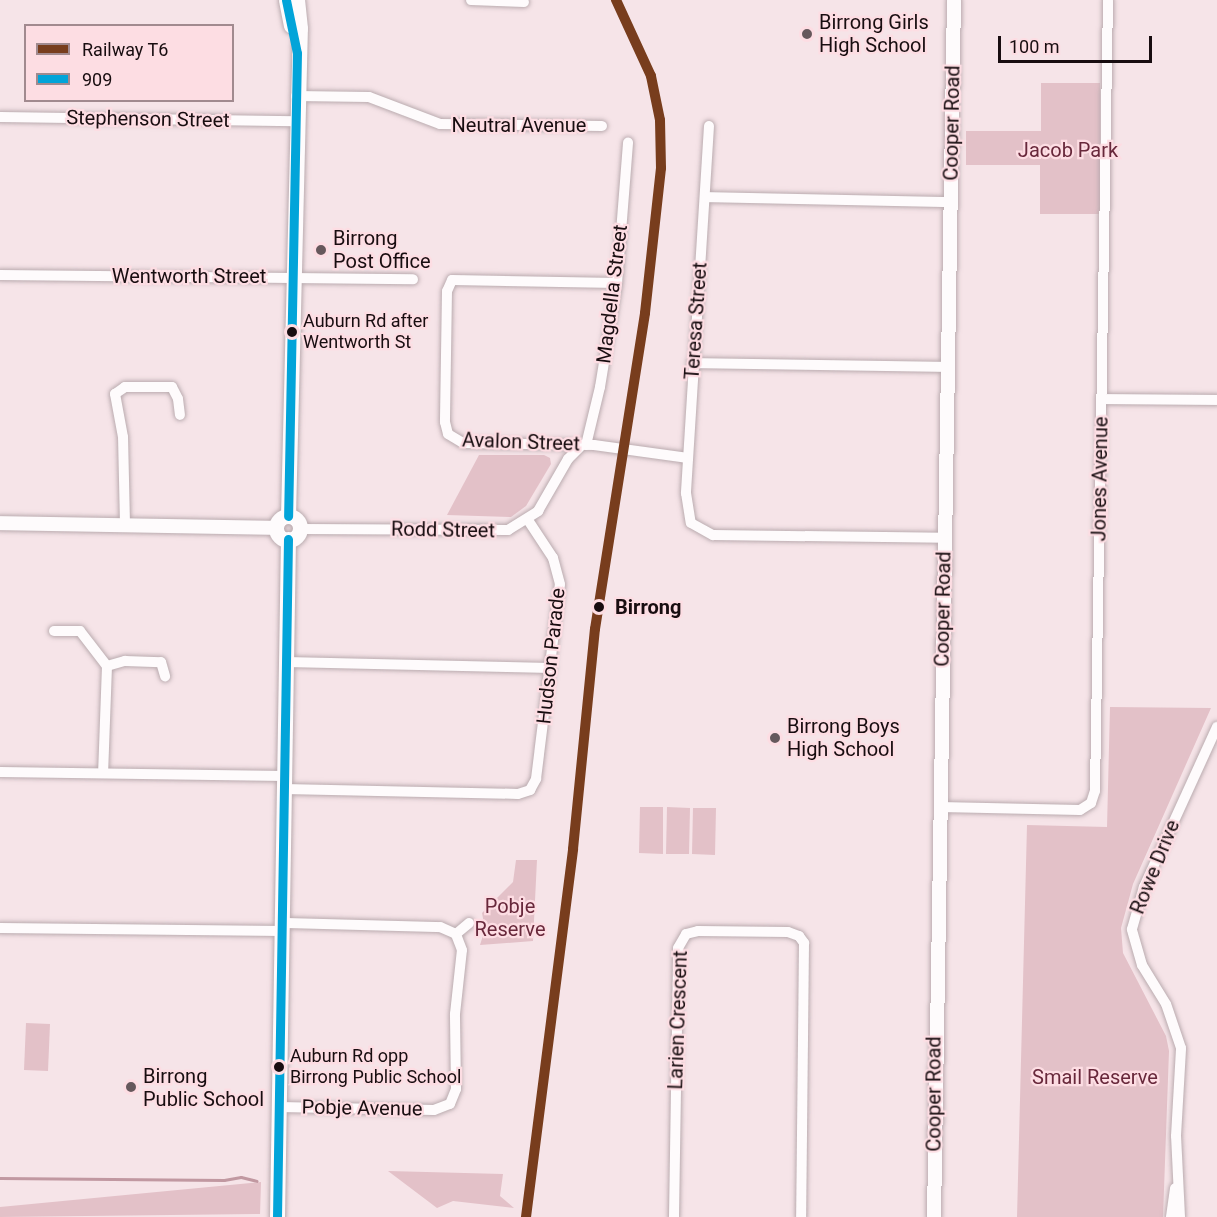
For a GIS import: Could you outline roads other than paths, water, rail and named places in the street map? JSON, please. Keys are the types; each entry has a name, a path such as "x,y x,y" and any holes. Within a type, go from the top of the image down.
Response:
{"main road":[{"path":"286,0 297,53"},
{"path":"288,516 297,53 300,28 297,0"},
{"path":"277,1217 286,662 294,534 298,522 288,516 281,518 276,528 279,534 294,534"}],"street":[{"path":"300,28 303,0"},
{"path":"471,0 524,2"},
{"name":"Cooper Road","path":"934,1217 954,0"},
{"name":"Jones Avenue","path":"940,807 1080,810 1091,803 1095,791 1108,0"},
{"name":"Neutral Avenue","path":"296,96 369,98 440,124 602,126"},
{"name":"Stephenson Street","path":"0,117 296,121"},
{"name":"Teresa Street","path":"709,126 706,197 692,363 688,458 689,516 700,531 713,535 944,538"},
{"name":"Magdella Street","path":"583,446 600,387 617,283 628,142"},
{"path":"706,197 950,202"},
{"name":"Wentworth Street","path":"0,275 413,279"},
{"name":"Avalon Street","path":"617,283 452,280 447,291 448,434 464,443 608,446 688,458"},
{"path":"692,363 947,367"},
{"path":"125,524 123,437 115,394 126,387 172,387 178,399 180,415"},
{"path":"1101,399 1217,400"},
{"path":"528,520 583,446"},
{"name":"Rodd Street","path":"294,534 498,531 528,520"},
{"name":"Hudson Parade","path":"284,782 522,794 535,783 560,584 553,558 528,520"},
{"path":"0,523 276,528"},
{"path":"54,631 80,631 107,666 103,773"},
{"path":"107,666 125,661 161,662 165,676"},
{"path":"286,662 551,668"},
{"name":"Rowe Drive","path":"1171,1217 1176,1185 1181,1048 1173,1017 1137,954 1133,918 1217,727"},
{"path":"0,772 103,773 284,782"},
{"path":"0,928 440,927 456,934 469,923"},
{"name":"Larien Crescent","path":"674,1217 678,948 686,934 698,931 788,932 799,936 804,943 801,1217"},
{"name":"Pobje Avenue","path":"279,1107 434,1110 450,1104 456,1089 454,1014 462,950 456,934"},
{"name":"Rowe Drive","path":"1176,1185 1180,1217"}],"waterway":[{"path":"0,1178 224,1180 241,1177 257,1181"}],"rail line":[{"name":"T6","path":"526,1217 573,849 595,629 645,313 661,168 660,120 651,76 616,0"}],"place":[{"name":"Birrong Girls High School","path":"807,34"},
{"name":"Birrong Post Office","path":"321,250"},
{"name":"Auburn Rd after Wentworth St","path":"292,332"},
{"name":"Birrong","path":"599,607"},
{"name":"Birrong Boys High School","path":"775,738"},
{"name":"Auburn Rd opp Birrong Public School","path":"279,1067"},
{"name":"Birrong Public School","path":"131,1087"}],"park label":[{"name":"Jacob Park","path":"1068,150"},
{"name":"Pobje Reserve","path":"510,918"},
{"name":"Smail Reserve","path":"1095,1077"}]}
